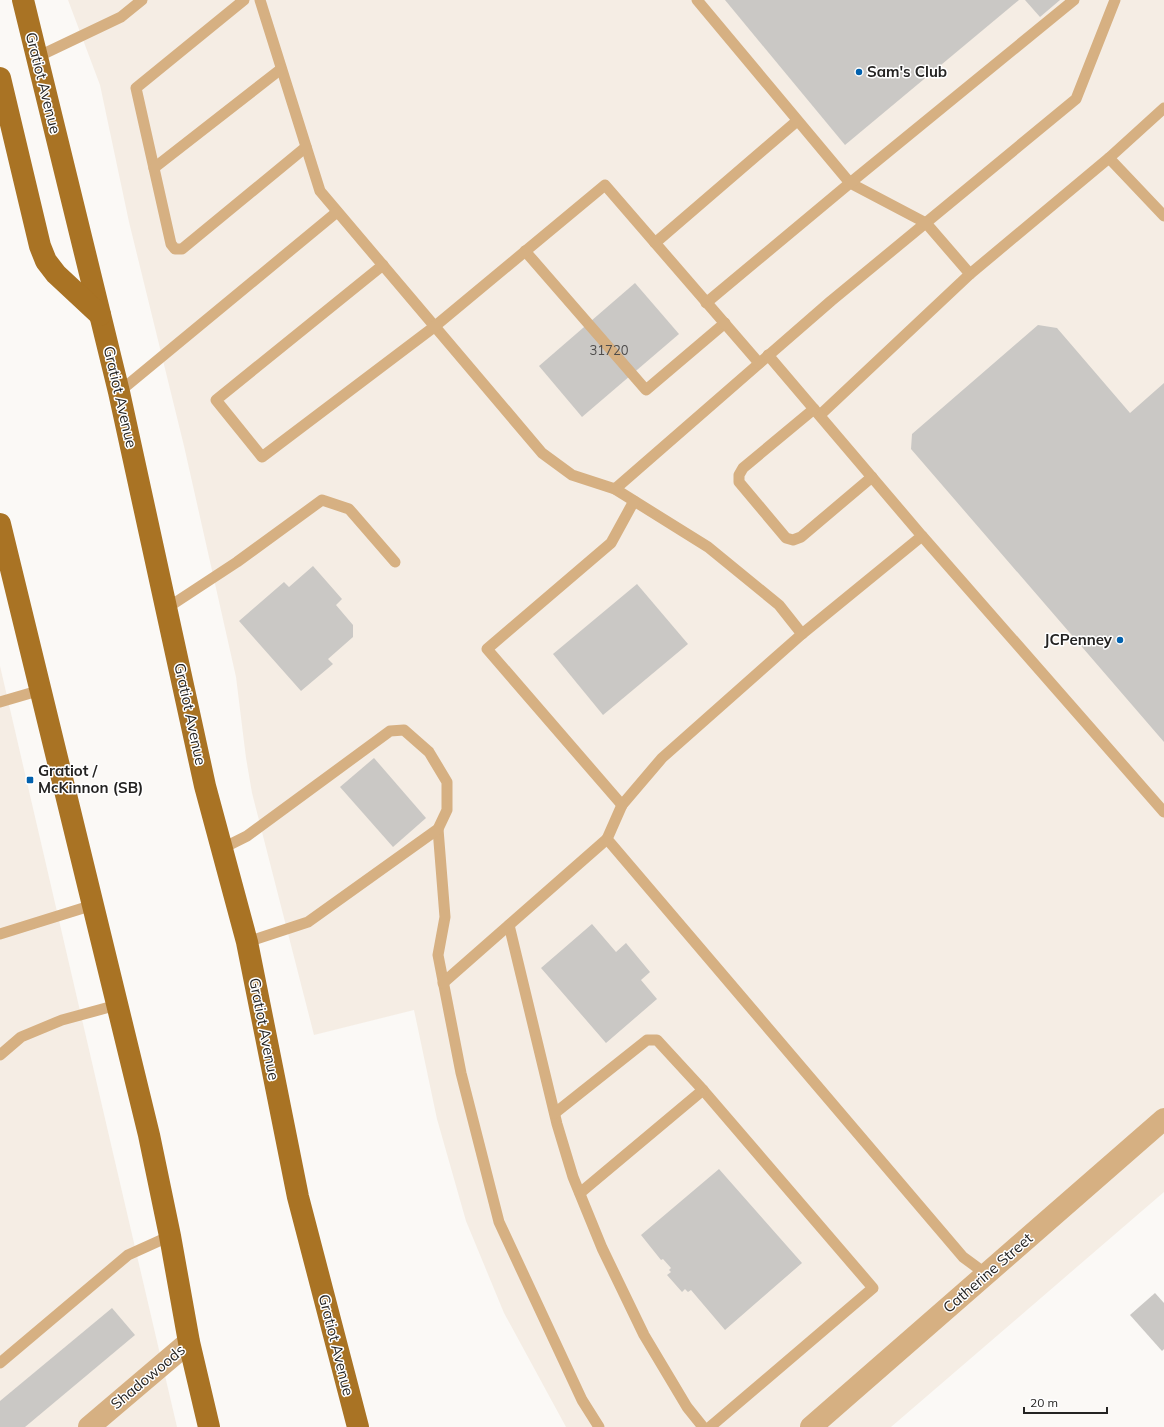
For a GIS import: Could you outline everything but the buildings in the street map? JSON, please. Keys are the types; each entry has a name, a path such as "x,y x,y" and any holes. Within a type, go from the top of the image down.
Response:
{"main road":[{"name":"Gratiot Avenue","path":"23,0 119,392 205,786 247,942 298,1197 358,1427"},
{"path":"0,78 40,246 46,262 56,274 100,315"},
{"path":"0,524 149,1135 170,1236 189,1342 209,1427"}],"street":[{"name":"Catherine Street","path":"811,1427 1164,1119"},
{"name":"Shadowoods","path":"95,1424 189,1342"}],"lane":[{"path":"37,58 121,17 142,0"},
{"path":"244,0 136,88 171,244 175,249 182,249 306,147"},
{"path":"260,0 320,191 434,327 542,453 572,475 614,489 708,547 779,605 802,634"},
{"path":"697,0 850,183 926,223 970,274"},
{"path":"706,303 1074,0"},
{"path":"614,489 831,301 1076,98 1115,0"},
{"path":"154,168 281,69"},
{"path":"872,477 801,537 793,540 786,538 739,482 739,475 743,468 817,412 970,274 1109,158 1164,108"},
{"path":"655,243 797,120"},
{"path":"1109,158 1163,214"},
{"path":"383,265 216,400 262,457 434,327 605,185 759,364"},
{"path":"119,392 337,212"},
{"path":"525,251 646,390 724,323"},
{"path":"768,355 922,536 1164,812"},
{"path":"166,608 237,562 322,500 349,509 395,562"},
{"path":"622,805 487,649 611,543 634,501"},
{"path":"443,983 607,840 622,805 662,758 802,634 922,536"},
{"path":"0,702 41,690"},
{"path":"221,849 248,836 390,731 404,730 429,752 447,782 447,810 438,829 308,922 247,942"},
{"path":"438,829 445,917 438,955 461,1073 499,1222 582,1400 599,1427"},
{"path":"607,840 963,1257 986,1274"},
{"path":"0,934 93,905"},
{"path":"510,925 555,1113 573,1177 602,1248 644,1335 687,1407 703,1427"},
{"path":"0,1055 21,1037 28,1034 62,1020 117,1005"},
{"path":"555,1113 647,1040 657,1040 703,1090 873,1288 710,1427"},
{"path":"580,1193 703,1090"},
{"path":"0,1363 128,1255 170,1236"}],"shaded area":[{"path":"68,0 1164,0 1164,1192 891,1427 566,1427 504,1313 466,1221 437,1119 414,1010 314,1035 252,793 236,677 184,446 129,222 100,85"},
{"path":"0,666 113,1153 177,1427 0,1427"}],"place":[{"name":"Sam's Club","path":"859,72"},
{"name":"JCPenney","path":"1120,640"},
{"name":"Gratiot / McKinnon (SB)","path":"30,780"}]}
